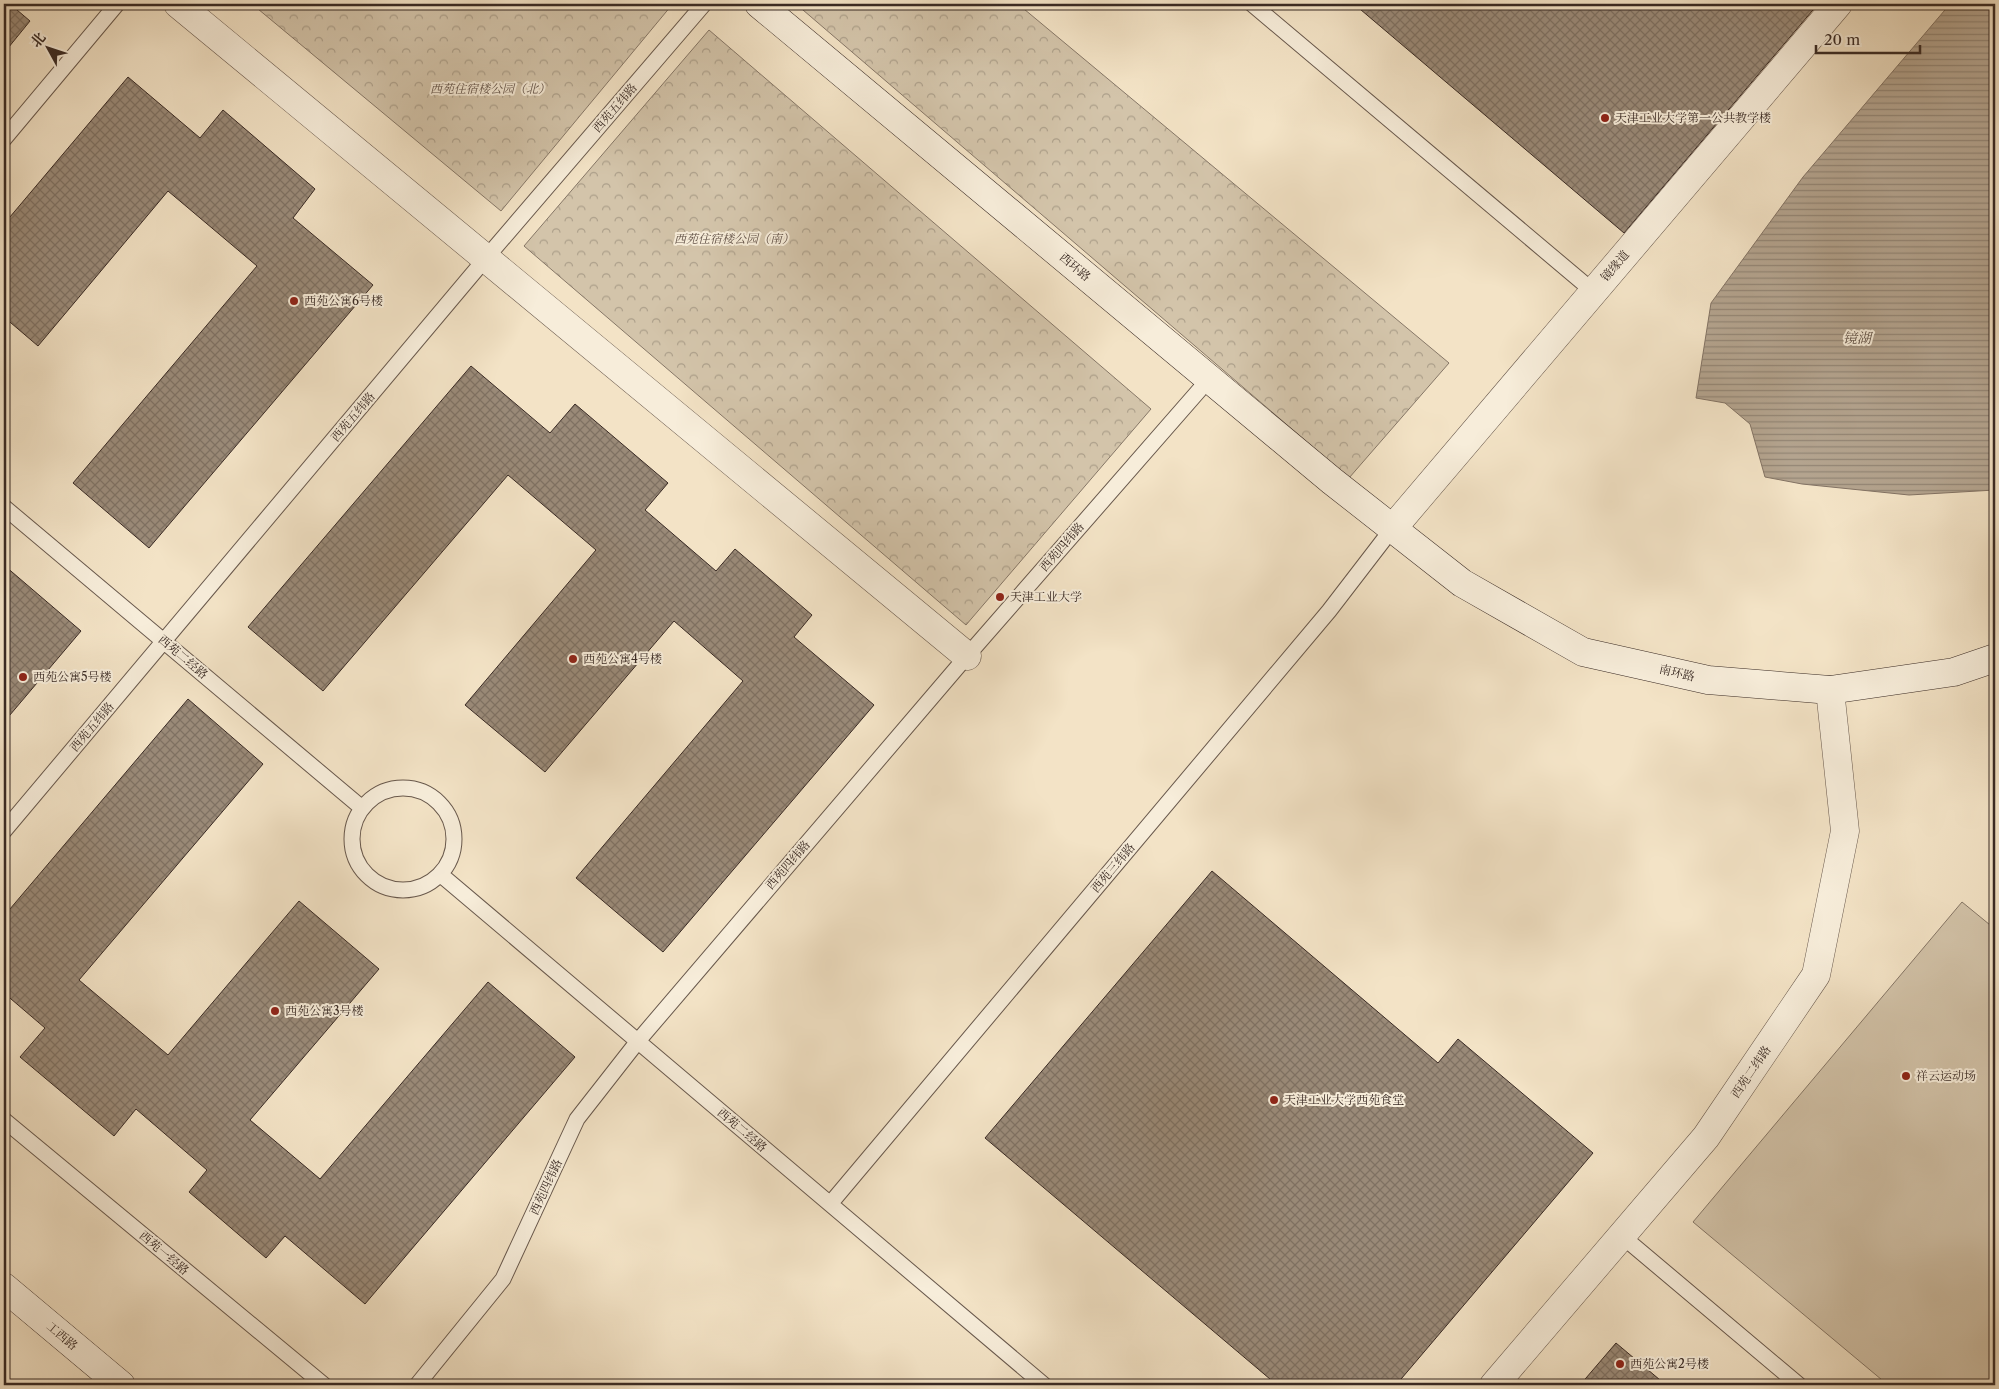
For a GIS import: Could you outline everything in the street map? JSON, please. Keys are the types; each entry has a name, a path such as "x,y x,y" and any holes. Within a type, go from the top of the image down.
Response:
{"street":[{"path":"178,4 968,656"},
{"name":"西环路","path":"759,4 1392,529"},
{"name":"镜缘道","path":"1392,529 1838,4"},
{"name":"南环路","path":"1392,529 1462,583 1583,652 1708,680 1830,690 1954,672 1995,658"},
{"name":"西苑二纬路","path":"1494,1385 1706,1137 1816,975 1845,831 1830,690"},
{"name":"工西路","path":"4,1287 121,1385"}],"lane":[{"path":"4,139 117,4"},
{"name":"西苑五纬路","path":"4,831 486,258 704,4"},
{"path":"1252,4 1594,292"},
{"name":"西苑四纬路","path":"417,1385 503,1279 577,1119 638,1041 968,656 1209,379"},
{"name":"西苑二经路","path":"4,507 362,808"},
{"name":"西苑三纬路","path":"830,1204 1329,611 1392,529"},
{"path":"402,787 419,790 434,798 446,810 452,826 454,843 450,860 440,874 427,884 411,890 394,890 378,885 365,874 356,860 351,844 352,828 362,808 370,799 384,790 402,787"},
{"name":"西苑二经路","path":"440,874 1044,1385"},
{"name":"西苑一经路","path":"4,1120 324,1385"},
{"path":"1622,1236 1800,1385"}],"green space":[{"name":"西苑住宿楼公园（北）","path":"252,4 668,4 671,6 501,211"},
{"path":"796,4 1018,4 1449,363 1349,478"},
{"name":"西苑住宿楼公园（南）","path":"709,30 1151,409 966,625 524,246"},
{"name":"祥云运动场","path":"1962,902 1995,929 1995,1385 1888,1385 1693,1222"}],"water":[{"name":"镜湖","path":"1950,4 1995,4 1995,490 1909,495 1802,484 1765,477 1750,424 1725,403 1696,398 1711,303 1803,177"}],"building":[{"path":"4,4 10,4 30,21 4,53"},
{"name":"天津工业大学第一公共教学楼","path":"1354,4 1818,4 1624,233"},
{"name":"西苑公寓6号楼","path":"128,77 200,138 223,110 315,189 293,218 373,285 149,548 73,483 257,266 168,191 38,346 4,317 4,224"},
{"name":"西苑公寓4号楼","path":"471,366 550,433 575,404 668,483 645,510 716,571 735,549 812,615 794,637 874,705 663,952 576,878 743,681 674,621 545,772 465,705 596,550 508,475 323,691 248,627"},
{"name":"西苑公寓5号楼","path":"4,567 81,631 4,722"},
{"name":"西苑公寓3号楼","path":"188,699 263,764 79,980 168,1055 299,901 379,969 250,1120 320,1179 488,982 575,1057 365,1304 285,1236 266,1258 189,1192 207,1170 136,1109 114,1136 20,1057 45,1028 4,993 4,916"},
{"name":"天津工业大学西苑食堂","path":"1212,871 1438,1063 1458,1039 1593,1153 1396,1385 1277,1385 985,1138"},
{"name":"西苑公寓2号楼","path":"1616,1343 1666,1385 1580,1385"}],"place":[{"name":"天津工业大学第一公共教学楼","path":"1605,118"},
{"name":"西苑公寓6号楼","path":"294,301"},
{"name":"天津工业大学","path":"1000,597"},
{"name":"西苑公寓4号楼","path":"573,659"},
{"name":"西苑公寓5号楼","path":"23,677"},
{"name":"西苑公寓3号楼","path":"275,1011"},
{"name":"祥云运动场","path":"1906,1076"},
{"name":"天津工业大学西苑食堂","path":"1274,1100"},
{"name":"西苑公寓2号楼","path":"1620,1364"}]}
